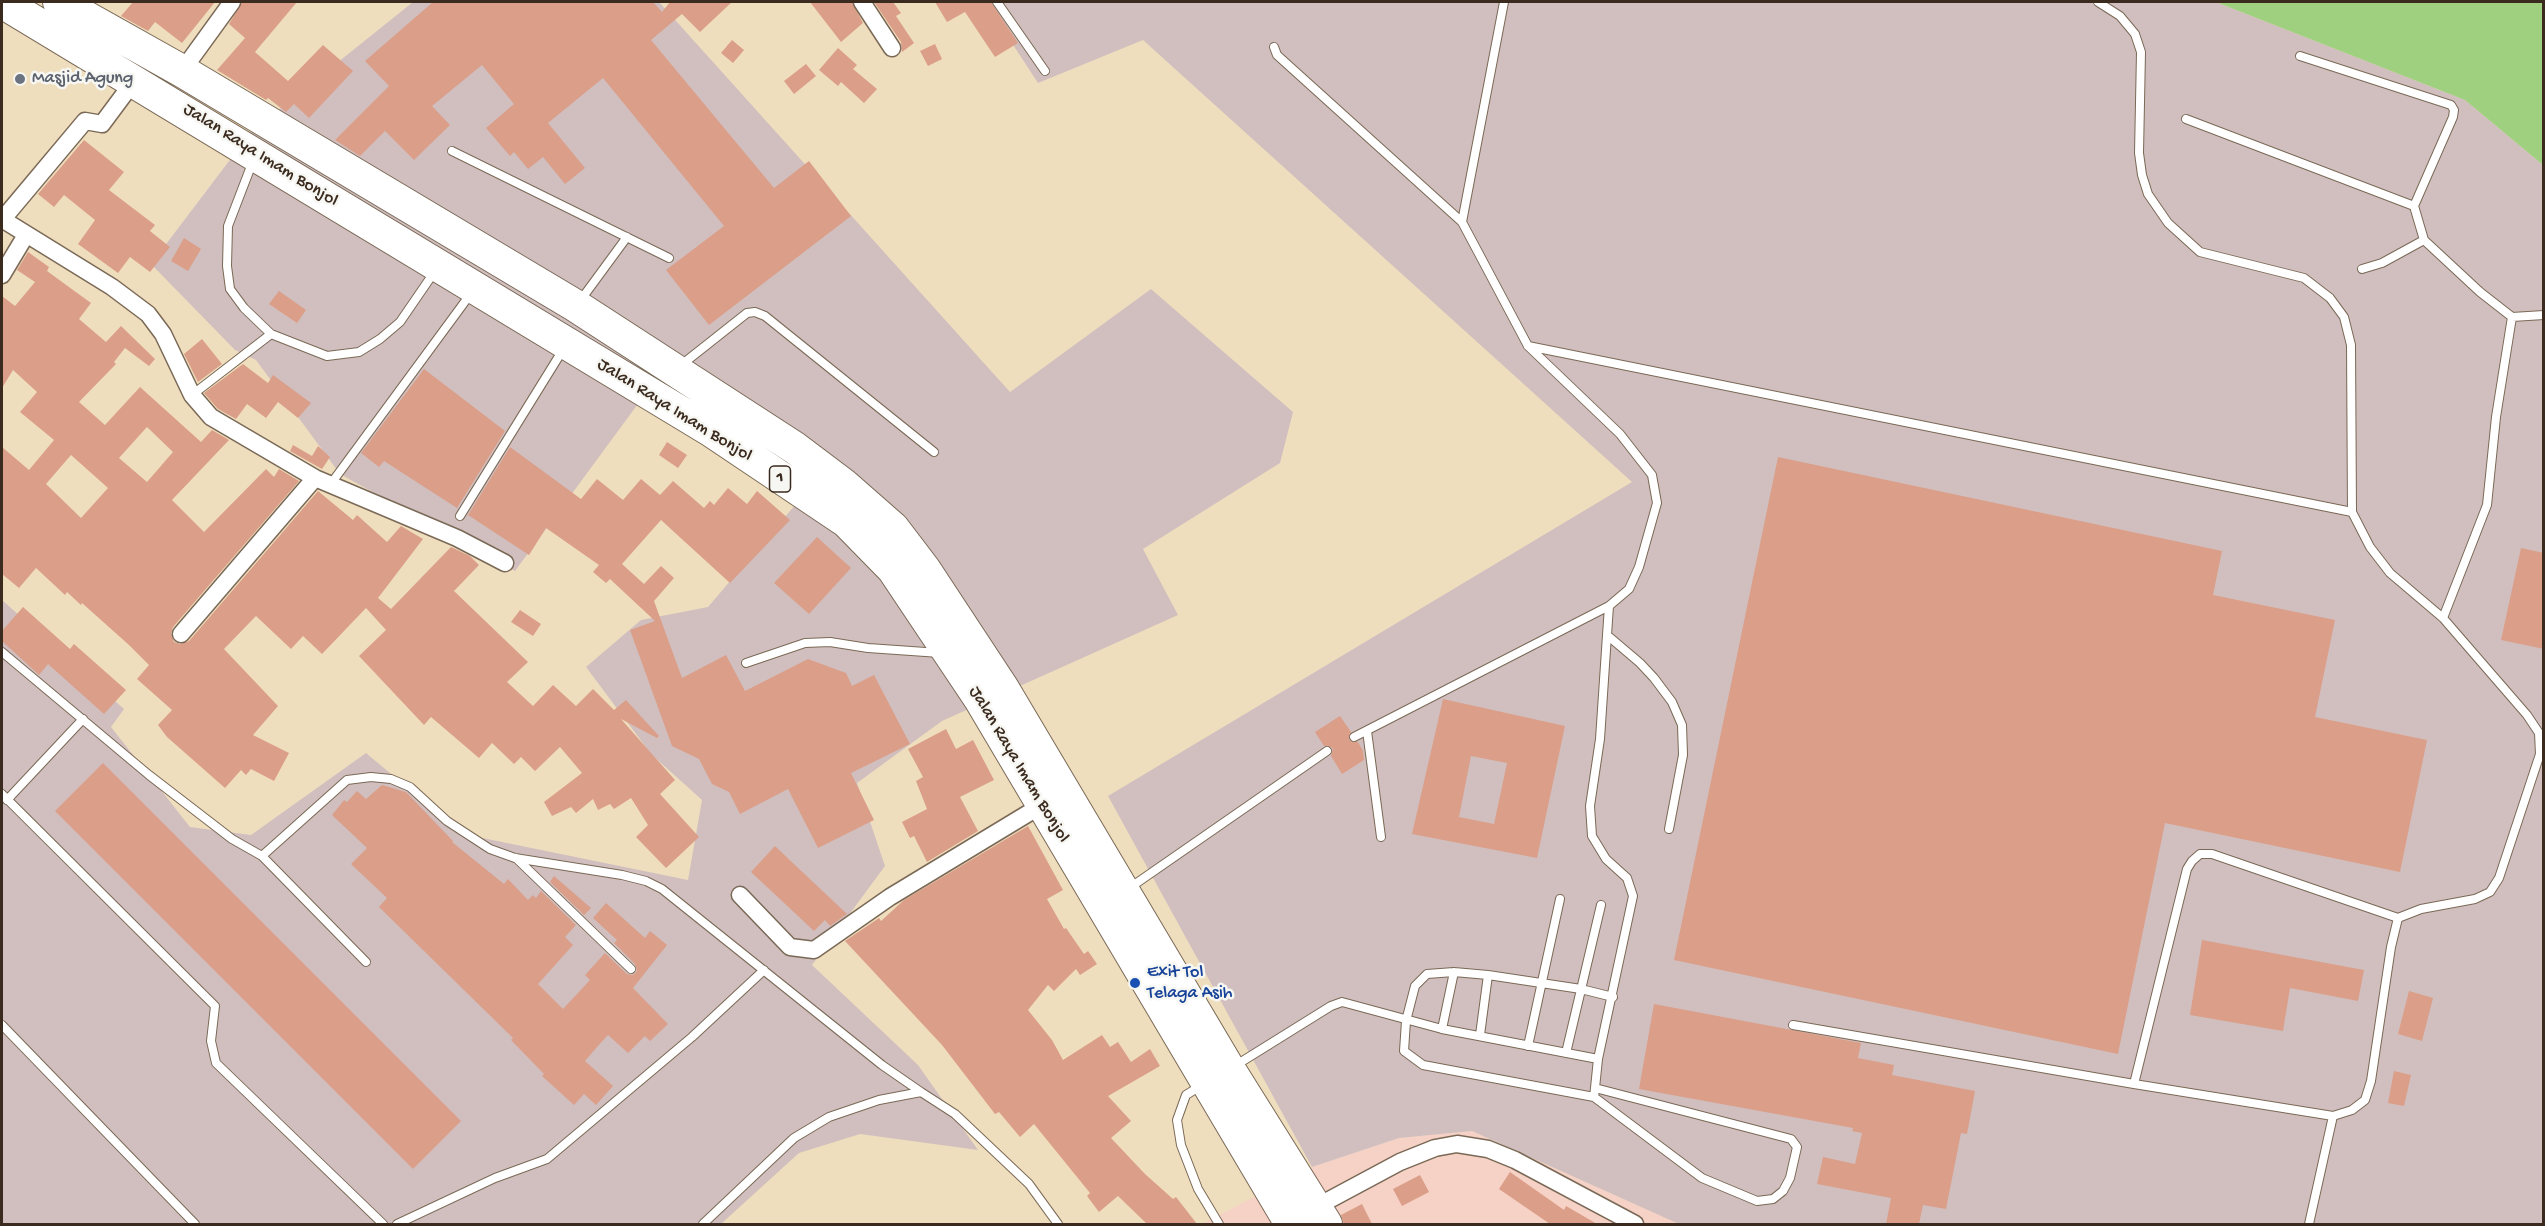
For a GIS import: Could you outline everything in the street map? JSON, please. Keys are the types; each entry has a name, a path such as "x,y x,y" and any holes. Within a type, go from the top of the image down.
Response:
{"highway":[{"name":"Jalan Raya Imam Bonjol","path":"2,2 256,153 710,430 848,522 893,569 980,699 1042,806 1311,1219"},
{"name":"Jalan Raya Imam Bonjol","path":"69,4 576,306 795,448 844,485 893,528 925,570 1002,687 1125,891 1219,1076 1270,1189 1311,1219"},
{"path":"165,98 182,71"},
{"path":"1270,1189 1284,1224"}],"street":[{"path":"182,71 232,2"},
{"path":"862,2 892,48"},
{"path":"134,81 102,124 86,121 2,219 112,287 148,314 163,334 192,396 211,417 323,482 457,538 506,563"},
{"path":"2,275 26,235"},
{"path":"181,634 323,482"},
{"path":"740,895 790,947 814,950 890,897 1042,806"},
{"path":"1311,1219 1400,1162 1435,1148 1457,1144 1488,1149 1515,1160 1635,1224"}],"lane":[{"path":"997,2 1045,71"},
{"path":"1462,222 1504,2"},
{"path":"2098,2 2120,16 2135,34 2141,51 2139,153 2148,194 2168,223 2200,252 2304,278 2330,298 2344,316 2351,345 2352,512 2370,547 2390,573 2443,618 2527,714 2539,733 2540,754 2499,878 2490,892 2475,898 2421,909 2398,918 2212,854 2200,854 2187,869 2134,1084"},
{"path":"1274,47 1277,55 1462,222 1528,346 1620,434 1652,476 1657,503 1639,567 1629,589 1609,606 1354,737"},
{"path":"2300,56 2451,105 2454,110 2453,117 2414,206 2424,240 2480,291 2512,316 2544,315"},
{"path":"2186,119 2414,206"},
{"path":"452,151 669,258"},
{"path":"256,153 228,226 227,266 230,289 244,308 272,334 327,356 359,352 400,322 438,266"},
{"path":"576,306 627,237"},
{"path":"2362,268 2382,263 2424,240"},
{"path":"323,482 475,288"},
{"path":"674,370 747,313 755,312 765,316 934,452"},
{"path":"2443,618 2487,506 2496,417 2512,316"},
{"path":"192,396 272,334"},
{"path":"460,516 567,344"},
{"path":"1528,346 2352,512"},
{"path":"1595,1092 1598,1059 1633,896 1627,878 1606,859 1592,836 1590,806 1600,739 1609,606"},
{"path":"1607,635 1654,678 1672,702 1682,725 1683,754 1669,829"},
{"path":"746,663 805,643 830,642 868,648 948,654"},
{"path":"2,652 149,775 232,839 262,856 366,962"},
{"path":"83,719 4,797 215,1006 211,1041 216,1063 383,1224"},
{"path":"1367,731 1381,837"},
{"path":"1125,891 1327,751"},
{"path":"262,856 347,780 371,777 391,779 410,787 447,821 473,840 516,858 646,881 662,889 882,1065 955,1114 1029,1184 1058,1224"},
{"path":"516,858 631,969"},
{"path":"1528,1046 1560,899"},
{"path":"1566,1053 1601,905"},
{"path":"1793,1025 2333,1116 2352,1110 2365,1100 2371,1081 2391,946 2398,918"},
{"path":"397,1224 495,1178 547,1159 692,1038 764,970"},
{"path":"1595,1092 1702,1178 1757,1201 1773,1199 1783,1191 1790,1178 1797,1147 1791,1139 1595,1092 1423,1065 1404,1051 1406,1021 1415,986 1427,974 1454,972 1488,975 1581,989 1612,997"},
{"path":"1442,1029 1454,972"},
{"path":"1480,1035 1488,975"},
{"path":"1219,1224 1198,1189 1181,1145 1177,1120 1186,1095 1331,1005 1352,1003 1406,1021 1598,1059"},
{"path":"2,1025 195,1224"},
{"path":"703,1224 794,1138 829,1117 879,1100 921,1092"},
{"path":"2309,1224 2333,1116"}],"shaded area":[{"path":"413,2 659,2 1010,392 1151,289 1293,412 1280,463 1143,549 1178,615 942,721 857,783 885,866 812,965 918,1065 978,1150 860,1134 799,1153 721,1224 2,1224 2,600 124,709 111,727 190,827 251,835 366,753 463,834 688,880 702,800 651,754 586,667 641,620 708,607 819,477 660,374 515,571 340,474 256,360 235,350 151,264 251,132"},
{"path":"985,2 2216,2 2465,100 2543,165 2543,1224 1679,1224 1472,1131 1399,1138 1312,1167 1108,796 1632,482 1143,40 1038,83"},
{"path":"1472,1131 1679,1224 1202,1224 1312,1167 1399,1138"}],"green space":[{"path":"2216,2 2543,2 2543,165 2465,100"}],"building":[{"path":"133,2 215,2 182,43 155,22 148,31 121,16"},
{"path":"242,2 297,2 255,52 288,81 323,45 353,71 309,118 294,104 286,112 268,98 266,100 217,70 245,38 229,24"},
{"path":"433,2 653,2 662,12 670,2 732,2 700,32 682,14 651,40 774,188 809,161 851,216 709,325 666,270 724,226 603,78 548,123 585,168 565,184 543,157 528,169 514,152 510,156 486,128 514,104 482,65 432,106 450,125 414,160 385,131 360,156 335,140 389,86 365,61"},
{"path":"810,2 852,2 863,23 841,42"},
{"path":"874,2 893,2 901,13 896,16 914,43 902,52 901,42"},
{"path":"935,2 991,2 1018,43 995,57 965,12 947,22"},
{"path":"732,40 744,50 733,63 721,53"},
{"path":"935,44 942,59 928,66 920,51"},
{"path":"838,48 857,65 853,69 877,89 864,103 841,82 838,86 819,70"},
{"path":"806,64 816,76 794,94 784,81"},
{"path":"84,140 124,172 109,190 155,225 150,231 170,247 150,272 130,257 118,273 78,244 95,220 64,195 54,207 38,194"},
{"path":"184,238 201,249 188,271 171,261"},
{"path":"28,252 49,267 47,271 91,303 79,319 106,342 121,326 155,359 149,366 125,348 114,362 116,364 79,402 105,425 140,387 201,442 212,430 229,440 172,500 204,532 266,469 274,477 279,469 299,481 173,627 171,633 174,642 180,644 189,641 318,491 353,520 357,515 387,542 401,526 423,539 378,598 391,609 451,547 470,556 479,565 454,591 528,662 507,682 533,706 553,685 576,706 593,689 614,710 626,700 659,736 657,738 621,719 675,780 660,794 699,837 666,868 636,837 648,825 631,798 614,809 610,804 598,810 593,799 576,813 571,807 552,816 544,802 582,773 560,747 535,771 521,757 514,764 492,743 479,758 431,717 424,725 359,656 386,630 366,608 322,654 303,636 291,649 256,616 224,649 278,706 253,735 289,753 274,781 251,769 246,775 241,770 225,788 167,737 158,725 172,710 137,679 149,665 129,645 82,603 81,605 67,592 65,595 36,568 19,588 2,574 2,447 29,470 54,440 20,412 37,392 13,370 2,388 2,296 15,306 35,282 17,270","holes":["147,427 173,452 147,482 119,458","71,455 108,488 81,518 46,484"]},
{"path":"279,291 306,310 297,323 269,304"},
{"path":"202,339 222,364 198,382 184,354"},
{"path":"243,364 268,383 273,375 311,403 298,418 278,402 266,418 247,404 236,419 218,409 204,393"},
{"path":"424,369 505,431 457,508 384,461 379,467 361,453"},
{"path":"667,442 687,455 678,468 659,455"},
{"path":"293,445 312,456 318,446 330,457 322,469 290,451"},
{"path":"510,447 581,499 597,479 623,500 641,479 660,495 673,481 704,508 710,501 714,505 728,488 747,504 757,491 790,520 730,583 661,520 622,564 644,584 661,566 674,578 654,601 682,678 726,655 745,691 808,659 846,673 852,686 874,675 910,744 851,773 874,820 818,848 788,789 740,814 729,792 712,784 699,759 672,746 630,630 655,621 610,579 606,583 593,572 599,565 546,528 529,555 468,515"},
{"path":"1778,457 2222,551 2213,595 2335,620 2315,717 2427,740 2400,872 2165,823 2118,1054 1674,960"},
{"path":"817,537 851,568 809,614 774,583"},
{"path":"2521,548 2544,553 2544,649 2501,640"},
{"path":"23,607 70,649 74,644 126,690 104,714 48,664 39,675 2,641 2,631"},
{"path":"520,610 541,624 533,636 511,622"},
{"path":"1443,699 1565,726 1537,858 1412,834","holes":["1471,756 1507,763 1494,824 1459,817"]},
{"path":"1340,716 1351,732 1349,740 1358,742 1363,751 1364,760 1342,774 1331,756 1333,748 1324,746 1315,732"},
{"path":"946,729 956,749 973,740 994,780 960,797 978,831 927,862 914,836 910,838 902,822 927,809 916,781 923,777 908,749"},
{"path":"103,763 461,1121 413,1169 55,811"},
{"path":"382,785 406,792 452,842 504,884 508,879 528,900 533,895 536,898 541,891 576,925 565,937 573,945 538,984 563,1009 590,980 585,975 605,953 627,974 633,975 637,971 635,964 614,943 617,940 593,918 606,903 645,938 650,931 667,945 633,988 668,1024 650,1041 645,1036 628,1053 608,1035 597,1047 585,1061 613,1086 596,1105 584,1094 574,1105 542,1076 544,1074 511,1040 513,1038 379,907 387,898 351,864 367,848 332,815 344,800 347,802 357,791 366,799"},
{"path":"1028,826 1063,890 1047,899 1064,929 1066,928 1084,954 1088,951 1097,964 1080,975 1076,969 1054,991 1048,985 1028,1010 1052,1040 1063,1060 1102,1035 1110,1047 1118,1042 1131,1062 1150,1049 1160,1066 1108,1096 1131,1121 1111,1138 1145,1174 1173,1199 1176,1197 1197,1224 1147,1224 1118,1196 1099,1212 1087,1196 1090,1193 1034,1124 1020,1137 999,1112 995,1114 942,1045 845,941 879,918 881,921 904,900"},
{"path":"775,846 847,914 830,926 825,920 814,931 751,872"},
{"path":"554,876 591,908 584,915 550,882"},
{"path":"2202,940 2364,970 2358,1001 2290,988 2283,1031 2190,1015"},
{"path":"2409,991 2433,998 2422,1041 2398,1034"},
{"path":"1654,1004 1861,1043 1858,1058 1894,1065 1892,1075 1975,1091 1967,1134 1961,1133 1946,1209 1923,1205 1919,1224 1886,1224 1891,1198 1817,1184 1823,1157 1855,1164 1862,1133 1852,1131 1853,1128 1639,1089"},
{"path":"2394,1071 2411,1075 2404,1106 2388,1103"},
{"path":"1510,1172 1564,1210 1566,1206 1597,1224 1550,1224 1499,1189"},
{"path":"1420,1175 1429,1192 1402,1206 1393,1189"},
{"path":"1362,1204 1372,1224 1344,1224 1341,1215"}],"place":[{"name":"Masjid Agung","path":"20,79"},
{"name":"Exit Tol Telaga Asih","path":"1135,983"}]}
